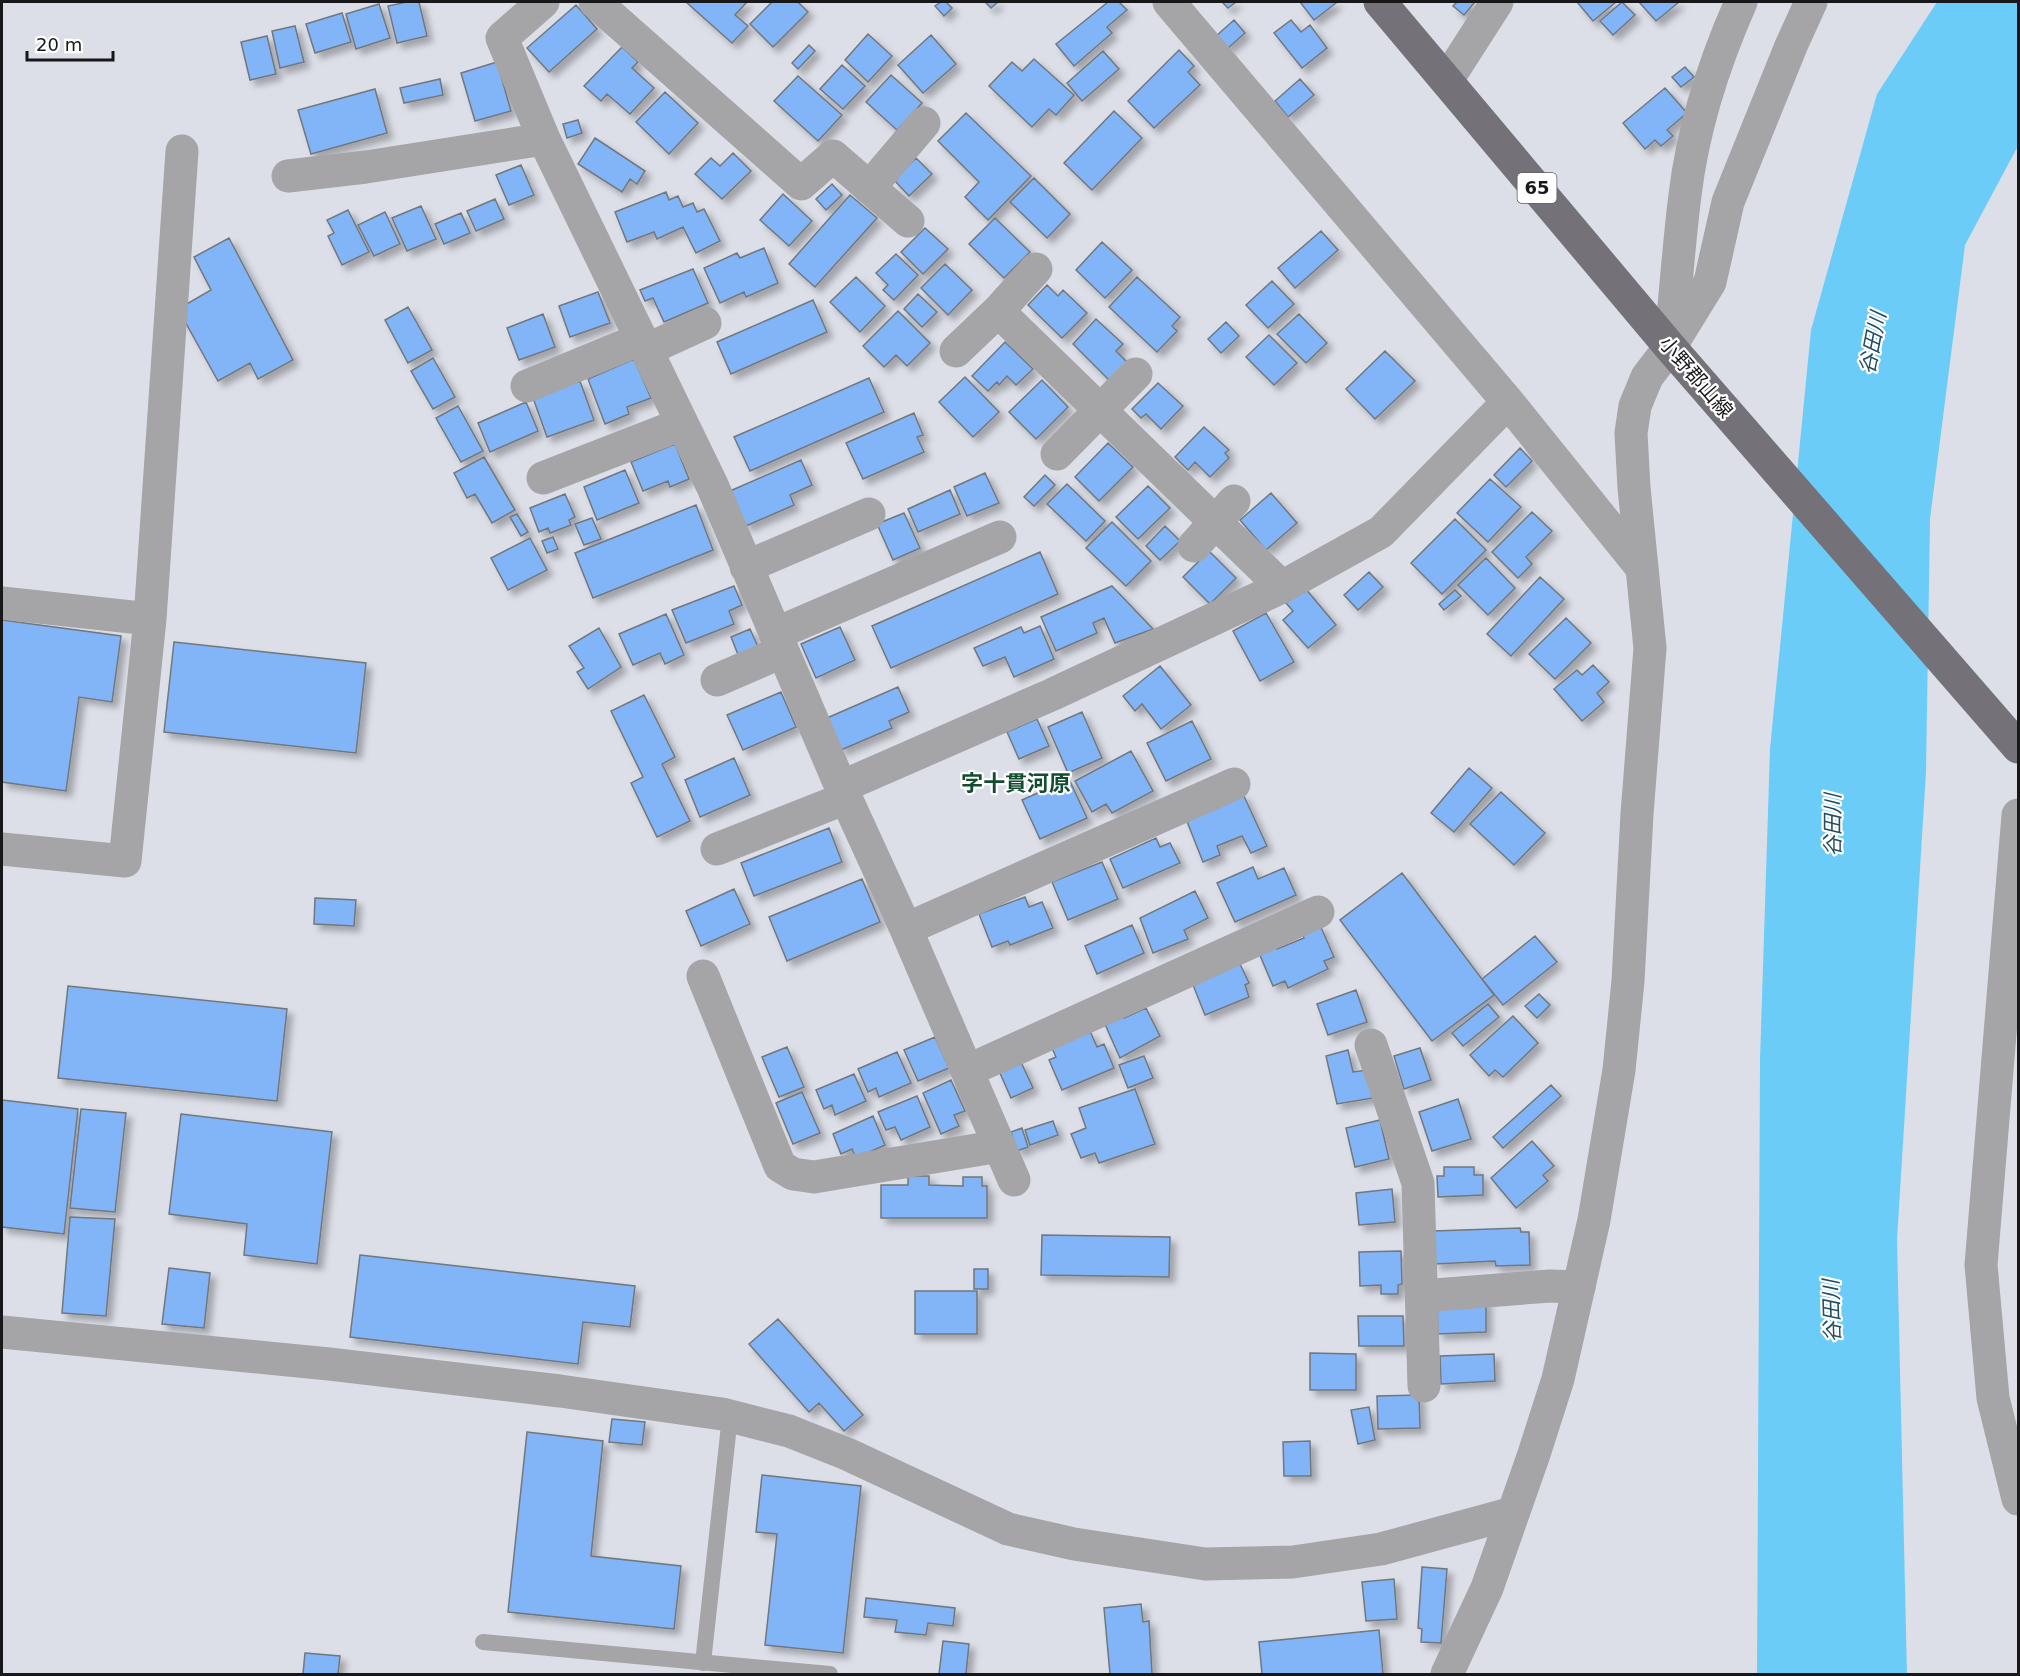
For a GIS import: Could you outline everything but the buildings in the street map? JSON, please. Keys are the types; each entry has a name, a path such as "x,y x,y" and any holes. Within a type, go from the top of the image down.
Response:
{"main road":[{"name":"小野郡山線","path":"1380,2 1670,347 2019,747"}],"street":[{"path":"542,2 502,38 544,139 712,485 843,792 906,929 1014,1180"},
{"path":"595,2 801,184 833,156 908,221"},
{"path":"1169,2 1508,402 1641,567"},
{"path":"1447,80 1497,2"},
{"path":"1670,347 1685,193 1698,128 1721,48 1741,2"},
{"path":"1447,1674 1487,1588 1558,1378 1594,1220 1619,1070 1628,981 1637,814 1650,648 1641,567 1631,433 1635,406 1647,377 1670,347 1710,282 1728,202 1811,2"},
{"path":"869,188 924,123"},
{"path":"288,176 366,167 544,139"},
{"path":"2,849 125,861 150,619 182,151"},
{"path":"956,351 998,311 1036,269"},
{"path":"998,311 1100,410 1225,512 1282,587"},
{"path":"527,386 705,323"},
{"path":"1057,454 1136,374"},
{"path":"717,849 1282,587 1381,532 1508,402"},
{"path":"543,478 682,424"},
{"path":"1194,546 1225,512"},
{"path":"746,567 869,514"},
{"path":"717,680 779,643 1000,537"},
{"path":"2,603 150,619"},
{"path":"906,929 1234,784"},
{"path":"2019,815 1981,1265 1993,1398 2019,1499"},
{"path":"967,1071 1318,912"},
{"path":"703,976 780,1166 793,1174 814,1177 1000,1146"},
{"path":"1371,1045 1418,1183 1424,1386"},
{"path":"1422,1296 1550,1286 1579,1287"},
{"path":"2,1332 353,1367 571,1393 730,1416 789,1431 838,1450 1008,1529 1074,1544 1205,1564 1293,1562 1381,1549 1513,1513"}],"lane":[{"path":"703,1663 730,1416"},
{"path":"483,1642 830,1674"}],"water":[{"name":"谷田川","path":"1937,2 2018,2 2018,146 1965,245 1930,519 1926,772 1897,1240 1907,1674 1757,1674 1760,1060 1770,749 1811,330 1877,94"}],"district":[{"name":"字十貫河原","path":"1016,783"}]}
